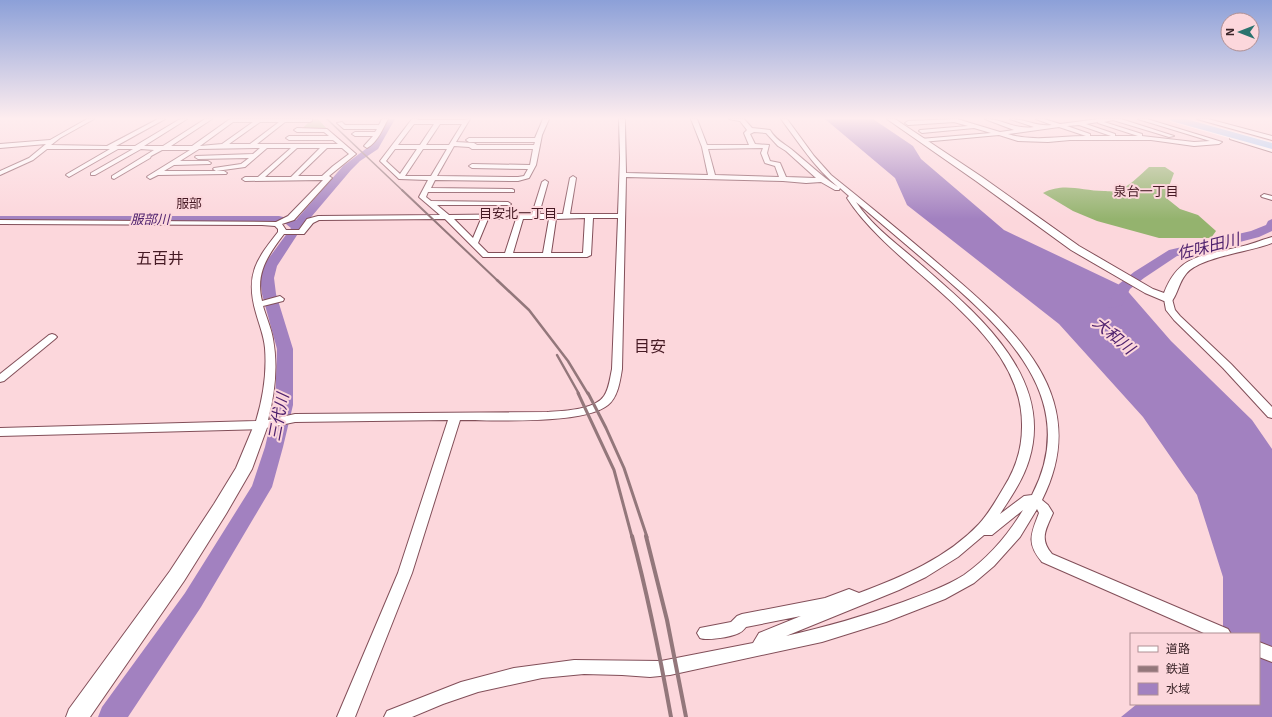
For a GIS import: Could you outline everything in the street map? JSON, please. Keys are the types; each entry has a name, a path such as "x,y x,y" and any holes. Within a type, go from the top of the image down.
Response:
{"street":[{"path":"0,173 31,159 39,152"},
{"path":"69,175 108,152"},
{"path":"93,174 130,152"},
{"path":"114,177 154,152"},
{"path":"150,177 188,152"},
{"path":"190,163 204,152"},
{"path":"210,173 217,168 237,168 243,166 258,152"},
{"path":"260,178 289,152"},
{"path":"293,178 319,152"},
{"path":"324,178 339,163 353,154 351,152"},
{"path":"389,152 383,161 401,178 518,179 527,177 536,152"},
{"path":"401,178 417,152"},
{"path":"447,152 422,197 447,217 486,255 587,255 589,216"},
{"path":"0,432 264,425 295,418 455,417 565,414 582,411 605,403 612,389 617,369 622,152"},
{"path":"706,152 712,176"},
{"path":"764,152 768,163 778,164 783,179"},
{"path":"758,649 764,638 898,584 938,564 983,528 1015,480 1028,443 1029,421 1026,400 1018,376 996,343 928,275 864,218 851,196 822,180 791,152"},
{"path":"393,717 420,704 455,691 487,681 532,672 583,666 621,667 649,670 662,669 704,659 804,640 848,628 930,599 960,584 982,569 1002,548 1024,521 1049,472 1053,450 1054,423 1044,389 1035,370 1008,334 990,316 948,277 851,196 821,167 810,152"},
{"path":"945,152 1066,243 1110,270 1149,291 1168,299"},
{"path":"198,156 254,156"},
{"path":"173,163 208,162"},
{"path":"472,166 532,166"},
{"path":"156,173 224,173"},
{"path":"622,175 712,176 806,181 822,180"},
{"path":"0,222 278,224 291,218 329,178 245,179"},
{"path":"566,216 573,178"},
{"path":"504,217 512,191 518,179"},
{"path":"535,216 545,182"},
{"path":"426,190 512,191"},
{"path":"1264,196 1272,198"},
{"path":"429,203 508,204"},
{"path":"547,255 554,216"},
{"path":"283,232 301,232 310,221 318,218 621,216"},
{"path":"474,244 485,217"},
{"path":"508,255 520,217"},
{"path":"278,224 282,228 283,232"},
{"path":"77,717 177,576 220,509 244,469 264,425 268,404 271,370 268,338 255,288 256,271 261,261 283,232"},
{"path":"1272,240 1241,250 1206,257 1195,261 1182,271 1171,289 1168,299 1171,310 1177,318 1227,366 1272,414"},
{"path":"259,304 279,299"},
{"path":"0,379 52,337"},
{"path":"346,717 405,573 455,417"},
{"path":"983,528 987,531 1029,499 1045,510 1046,513 1036,539 1037,546 1047,558 1221,633"},
{"path":"705,633 735,628 742,621 826,604 849,596 858,599"},
{"path":"1260,649 1272,655"}],"green space":[{"path":"1149,167 1165,167 1174,173 1165,197 1180,209 1198,215 1216,231 1211,238 1159,238 1097,221 1073,211 1043,193 1058,188 1116,191 1129,184"}],"water":[{"name":"大和川","path":"865,152 917,152 921,159 1004,230 1124,287 1171,341 1252,420 1272,449 1272,717 1121,717 1136,705 1260,705 1260,633 1218,633 1223,629 1223,577 1197,495 1143,417 1059,324 907,205 895,178"}],"waterway":[{"name":"三代川","path":"297,227 347,168 367,152"},
{"name":"服部川","path":"0,219 279,219 290,221 297,227"},
{"name":"佐味田川","path":"1113,304 1117,302 1124,287 1139,275 1173,253 1209,246 1255,234 1271,227 1272,223"},
{"name":"三代川","path":"112,717 193,600 262,487 274,447 284,405 285,349 269,294 267,278 270,266 297,227"}],"railway":[{"path":"362,152 403,191"},
{"path":"402,190 498,281"},
{"path":"497,280 529,310 568,361 588,394"},
{"path":"557,355 579,394"},
{"path":"578,393 614,470 632,537"},
{"path":"588,393 624,468 647,537"},
{"path":"632,536 663,671 671,717"},
{"path":"646,536 667,620 686,717"}],"district":[{"name":"泉台一丁目","path":"1146,191"},
{"name":"服部","path":"189,203"},
{"name":"目安北一丁目","path":"518,213"},
{"name":"五百井","path":"160,258"},
{"name":"目安","path":"650,346"}]}
